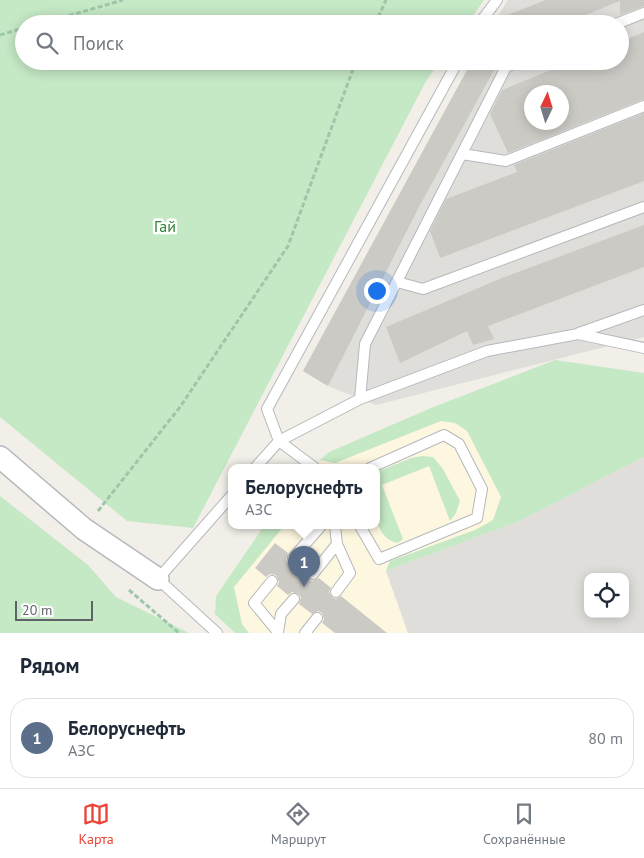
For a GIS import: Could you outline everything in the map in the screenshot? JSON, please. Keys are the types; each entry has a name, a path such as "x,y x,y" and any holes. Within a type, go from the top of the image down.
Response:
{"street":[{"path":"0,457 84,529 158,579"}],"lane":[{"path":"486,15 497,0"},
{"path":"629,18 644,12"},
{"path":"310,464 279,441 267,409 453,70"},
{"path":"360,399 365,344 504,70"},
{"path":"462,154 506,161 644,106"},
{"path":"397,282 423,289 644,207"},
{"path":"259,464 279,441 360,399 487,350 578,334 644,310"},
{"path":"578,334 644,348"},
{"path":"362,529 379,559 477,518 482,489 459,444 444,435 379,464"},
{"path":"216,633 158,579 228,500"},
{"path":"293,558 318,529"},
{"path":"334,529 337,544 350,573 336,592"},
{"path":"313,574 337,544"},
{"path":"272,581 254,603 279,632"},
{"path":"279,632 281,614 294,599"},
{"path":"305,633 317,618"}],"path":[{"path":"71,15 123,0"},
{"path":"379,15 386,0"},
{"path":"0,35 15,31"},
{"path":"84,529 180,407 288,246 353,70"}],"shaded area":[{"path":"508,0 644,0 644,337 376,405 328,386 303,371 467,70 629,70 629,15 499,15"},
{"path":"431,408 468,418 517,522 386,571 408,633 235,633 215,614 216,596 262,529 380,529 380,464 317,464 329,452"},
{"path":"644,457 644,633 408,633 386,571 517,522"}],"green space":[{"name":"Гай","path":"0,0 484,0 473,15 15,15 15,70 434,70 425,83 193,528 127,521 0,417"},
{"path":"555,360 644,373 644,457 517,522 386,571 390,561 475,530 493,520 501,497 467,431 455,423 441,421 335,463 320,460 329,452 431,408"},
{"path":"433,457 443,469 460,501 456,513 450,521 429,466 382,485 403,539 398,543 388,539 380,528 380,471 411,458"},
{"path":"0,496 88,565 116,597 189,633 0,633"},
{"path":"262,529 282,529 234,587 242,624 249,633 235,633 215,614 216,596"}],"building":[{"path":"546,0 644,0 644,6 620,15 620,1 585,15 507,15"},
{"path":"644,32 644,99 569,129 569,85 524,85 524,130 566,130 508,153 490,114 502,90 551,70 629,70 629,38"},
{"path":"467,70 494,70 420,205 328,386 303,371"},
{"path":"644,113 644,181 440,258 430,231 446,199 517,172 514,165"},
{"path":"644,225 644,267 488,326 494,339 473,345 467,331 400,363 386,327 502,278"},
{"path":"275,543 288,553 286,560 289,563 295,565 299,562 308,569 306,573 308,579 312,581 319,578 331,588 329,592 332,597 336,599 341,596 387,633 335,633 322,623 324,619 322,613 318,611 312,614 299,604 301,597 298,594 292,592 288,595 277,586 279,582 276,575 270,574 266,577 255,568"}],"place":[{"name":"Белоруснефть","path":"304,587"}]}
